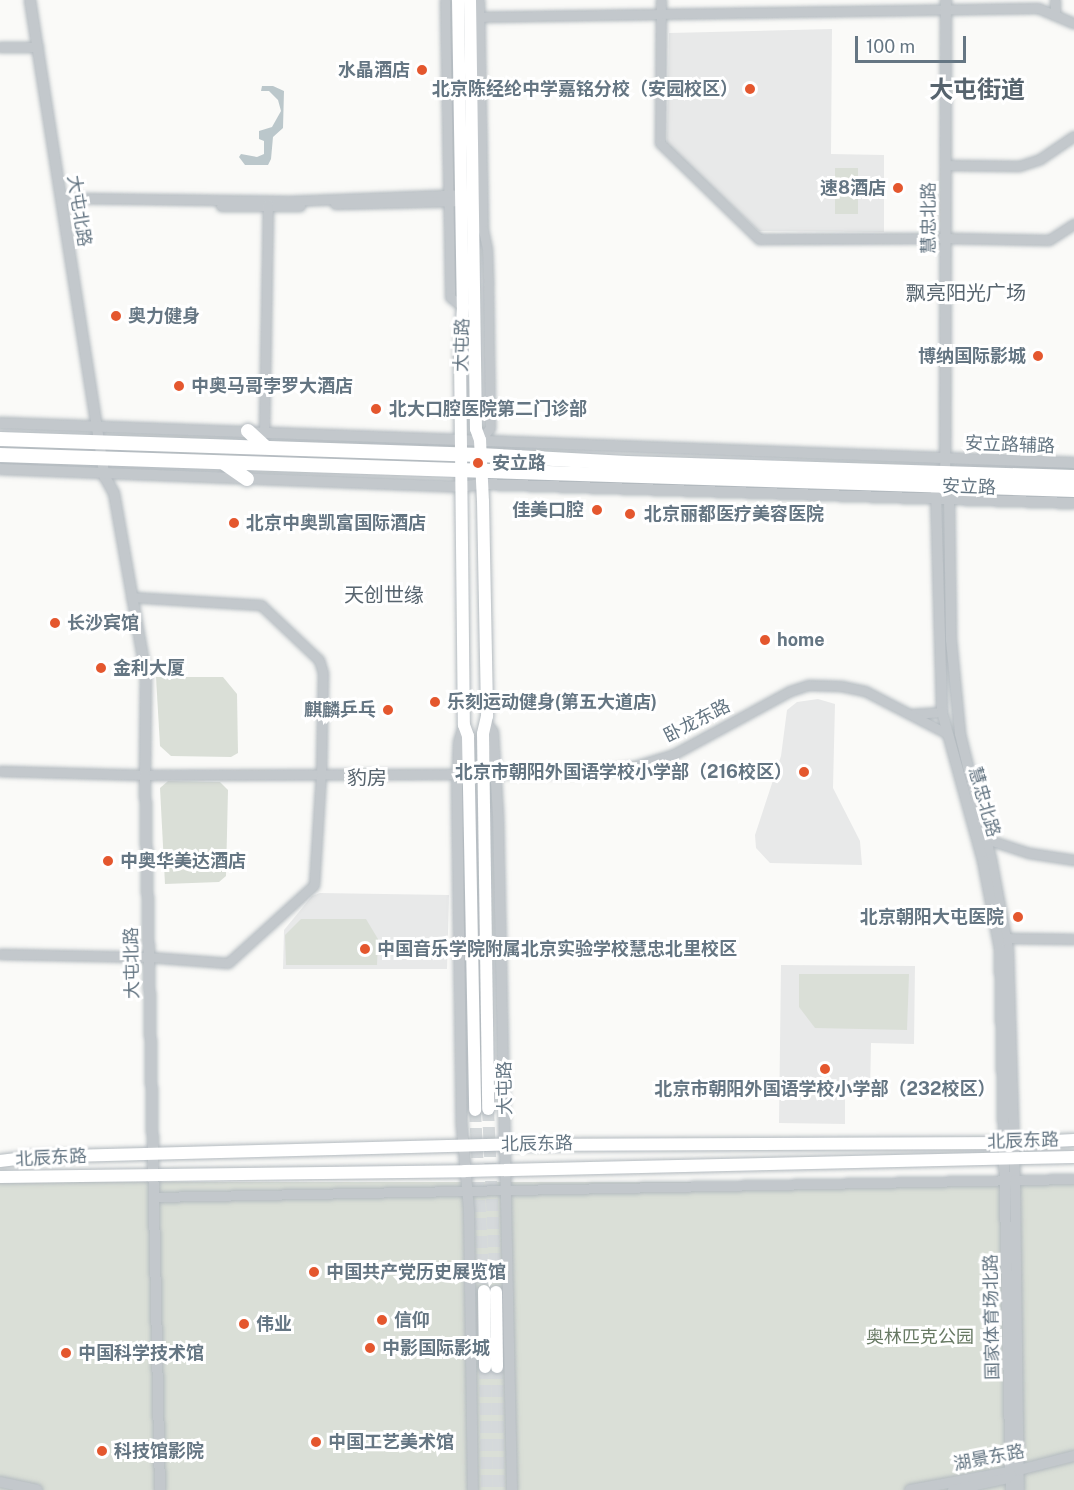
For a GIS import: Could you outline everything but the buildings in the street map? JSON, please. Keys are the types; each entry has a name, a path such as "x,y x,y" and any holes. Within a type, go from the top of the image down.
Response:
{"main road":[{"name":"大屯路","path":"458,0 459,198 463,307 460,354 460,440 464,725 468,736 475,1110"},
{"name":"大屯路","path":"470,0 475,17 459,198 476,429 480,440 487,724 483,734 483,754 488,1109"},
{"path":"248,431 265,447"},
{"path":"0,439 461,455"},
{"name":"安立路","path":"0,455 103,466 224,463 461,470 480,477 943,484 1074,477"},
{"name":"安立路","path":"461,455 1074,490"},
{"path":"224,463 247,479"},
{"name":"北辰东路","path":"0,1161 31,1156 153,1155 505,1145 1010,1143 1074,1140"},
{"name":"北辰东路","path":"0,1177 465,1171 1074,1157"},
{"path":"490,1291 491,1367"}],"street":[{"name":"大屯北路","path":"30,0 103,466 114,493 146,675 145,775 160,1490"},
{"path":"61,201 73,203 269,204 459,198 446,0"},
{"path":"479,0 475,17 483,230 487,249 490,428 480,440"},
{"path":"661,0 660,143 759,239 1048,240 1074,224"},
{"path":"1055,0 1055,15"},
{"path":"475,17 946,4 1038,8 1074,23"},
{"name":"慧忠北路","path":"946,4 942,712 983,861 998,935 1010,1143"},
{"path":"0,46 38,48"},
{"path":"946,165 1019,166 1040,159 1074,136"},
{"path":"264,432 269,204"},
{"name":"安立路","path":"0,423 480,440 943,484"},
{"name":"安立路辅路","path":"943,484 1074,463"},
{"name":"安立路","path":"0,469 103,466 247,479 461,487 480,477"},
{"path":"943,484 1074,503"},
{"name":"慧忠北路","path":"943,484 956,706 965,761 986,839 1007,938 1010,1143"},
{"path":"0,954 149,957 228,963 314,885 321,775 322,666 275,615 261,605 131,597"},
{"name":"卧龙东路","path":"497,773 594,772 635,766 674,754 790,691 809,685 854,688 876,696 946,733"},
{"name":"卧龙东路","path":"902,710 918,714 942,712"},
{"name":"大屯路","path":"487,724 493,732 497,773 512,1490"},
{"name":"大屯路","path":"464,725 459,742 457,774 463,1146 467,1191 473,1490"},
{"path":"0,771 145,775 457,774"},
{"path":"986,839 1029,854 1074,860"},
{"path":"1007,938 1074,939"},
{"name":"国家体育场北路","path":"1010,1143 1015,1473 1019,1490"},
{"path":"154,1197 1074,1179"},
{"name":"湖景东路","path":"953,1490 1074,1456"},
{"name":"湖景东路","path":"910,1490 1074,1462"},
{"name":"国家体育场北路","path":"1011,1490 1015,1473"},
{"path":"0,1482 37,1490"}],"shaded area":[{"name":"北京陈经纶中学嘉铭分校（安园校区）","path":"832,29 831,154 884,155 884,232 759,231 667,145 669,33"},
{"path":"262,86 273,86 284,91 283,128 273,137 271,159 268,165 245,165 239,157 241,154 257,157 264,154 264,141 259,139 259,131 272,127 281,111 278,100 269,91 261,91"},
{"name":"北京市朝阳外国语学校小学部（216校区）","path":"818,699 835,704 833,788 860,841 862,865 770,863 756,848 755,835 781,756 787,710 797,702"},
{"name":"中国音乐学院附属北京实验学校慧忠北里校区","path":"320,893 449,895 447,969 283,969 284,930 312,896"},
{"name":"北京市朝阳外国语学校小学部（232校区）","path":"781,965 915,966 914,1044 871,1043 870,1095 845,1095 845,1124 779,1123"}],"green space":[{"path":"835,168 858,168 858,214 835,214"},
{"path":"156,677 223,677 237,694 238,753 231,757 171,756 160,746"},
{"path":"168,781 220,782 228,790 226,876 219,882 165,884 160,788"},
{"path":"301,919 366,919 378,939 377,965 286,965 285,935"},
{"path":"799,974 909,974 907,1030 815,1028 799,1007"},
{"name":"奥林匹克公园","path":"0,1182 1074,1182 1074,1490 0,1490"}],"tunnel":[{"path":"488,1109 496,1292"},
{"path":"475,1110 484,1291"},
{"path":"485,1367 487,1490"},
{"path":"497,1367 499,1490"}],"place":[{"name":"水晶酒店","path":"422,70"},
{"name":"北京陈经纶中学嘉铭分校（安园校区）","path":"750,89"},
{"name":"速8酒店","path":"898,188"},
{"name":"奥力健身","path":"116,316"},
{"name":"博纳国际影城","path":"1038,356"},
{"name":"中奥马哥孛罗大酒店","path":"179,386"},
{"name":"北大口腔医院第二门诊部","path":"376,409"},
{"name":"安立路","path":"478,463"},
{"name":"佳美口腔","path":"597,510"},
{"name":"北京丽都医疗美容医院","path":"630,514"},
{"name":"北京中奥凯富国际酒店","path":"234,523"},
{"name":"长沙宾馆","path":"55,623"},
{"name":"home","path":"765,640"},
{"name":"金利大厦","path":"101,668"},
{"name":"乐刻运动健身(第五大道店)","path":"435,702"},
{"name":"麒麟乒乓","path":"388,710"},
{"name":"北京市朝阳外国语学校小学部（216校区）","path":"804,772"},
{"name":"中奥华美达酒店","path":"108,861"},
{"name":"北京朝阳大屯医院","path":"1018,917"},
{"name":"中国音乐学院附属北京实验学校慧忠北里校区","path":"365,949"},
{"name":"北京市朝阳外国语学校小学部（232校区）","path":"825,1069"},
{"name":"中国共产党历史展览馆","path":"314,1272"},
{"name":"信仰","path":"382,1320"},
{"name":"伟业","path":"244,1324"},
{"name":"中影国际影城","path":"370,1348"},
{"name":"中国科学技术馆","path":"66,1353"},
{"name":"中国工艺美术馆","path":"316,1442"},
{"name":"科技馆影院","path":"102,1451"}],"district":[{"name":"大屯街道","path":"977,90"},
{"name":"飘亮阳光广场","path":"966,293"},
{"name":"天创世缘","path":"384,595"},
{"name":"豹房","path":"367,778"}]}
